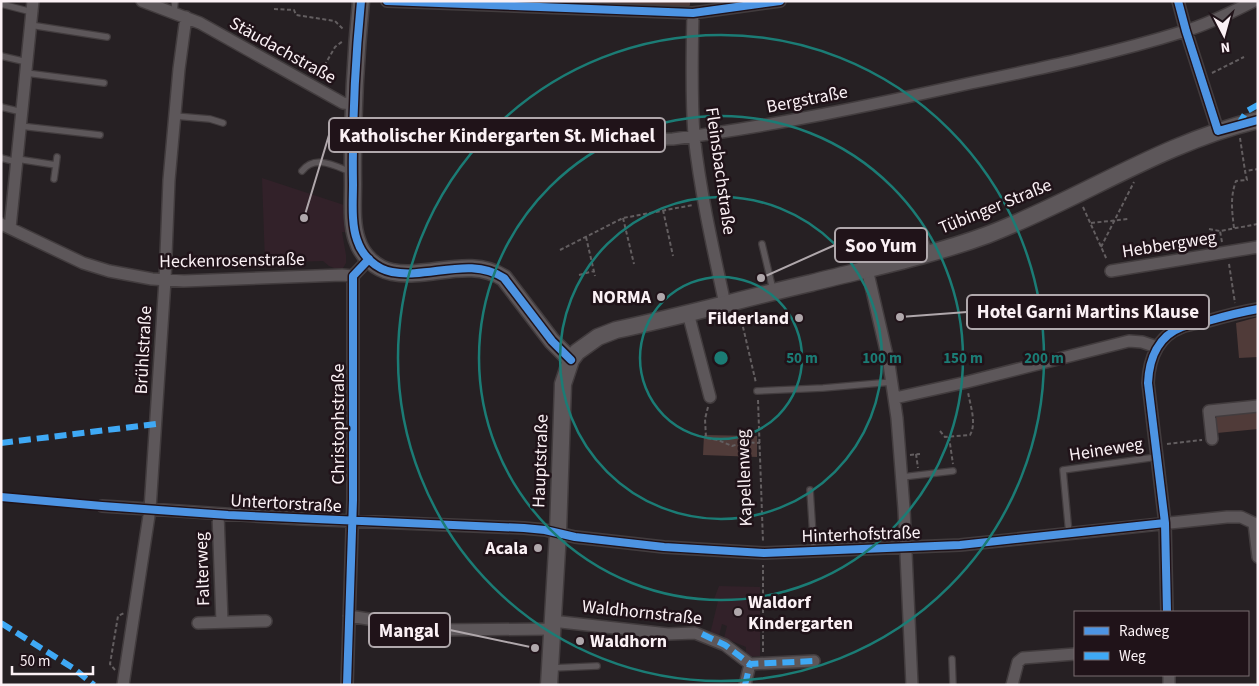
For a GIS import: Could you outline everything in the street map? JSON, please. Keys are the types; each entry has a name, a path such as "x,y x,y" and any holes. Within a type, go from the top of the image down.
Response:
{"main road":[{"path":"361,1 354,38 352,104 354,231 360,247 376,265 392,272 408,273 470,268 481,268 495,272 504,278 552,342 571,360"},
{"name":"Tübinger Straße","path":"571,360 583,346 607,333 930,253 988,235 1173,148 1218,131 1258,120"},
{"name":"Hauptstraße","path":"549,685 558,532 562,394 571,360"}],"street":[{"name":"Stäudachstraße","path":"142,1 175,7 186,17 313,87 343,103 352,104"},
{"path":"387,1 693,13 780,1"},
{"path":"1178,1 1218,131"},
{"name":"Bergstraße","path":"352,142 673,139 747,129 1010,75 1186,31 1254,1"},
{"path":"6,226 17,160 32,7"},
{"name":"Fleinsbachstraße","path":"693,13 692,92 694,137 726,304"},
{"name":"Brühlstraße","path":"123,685 150,509 165,280 169,180 179,69 186,17"},
{"name":"Heckenrosenstraße","path":"6,226 94,267 125,275 184,281 353,276"},
{"name":"Hebbergweg","path":"1111,271 1224,248 1258,247"},
{"path":"353,276 369,259"},
{"path":"867,269 895,398 902,475 912,685"},
{"name":"Christophstraße","path":"347,685 352,521 353,276"},
{"path":"1167,611 1165,524 1148,383 1150,363 1157,347 1167,336 1182,327 1258,309"},
{"path":"688,313 710,398"},
{"path":"895,398 1129,341 1142,342 1157,347"},
{"path":"1212,439 1209,411 1258,406"},
{"name":"Untertorstraße","path":"102,506 352,521 524,528 558,532"},
{"name":"Falterweg","path":"218,514 222,622"},
{"name":"Hinterhofstraße","path":"558,532 575,536 671,548 764,553 960,545 1227,517 1241,517 1256,524"},
{"path":"1256,524 1258,557"},
{"name":"Waldhornstraße","path":"349,616 438,630 552,625 668,634 695,633 725,645 750,664"},
{"name":"Falterweg","path":"198,623 266,621"},
{"path":"1012,685 1018,662 1023,658 1074,654"},
{"path":"745,685 750,664 814,661"}],"lane":[{"path":"1,4 32,7"},
{"path":"30,25 108,36"},
{"path":"1,56 26,67 104,83"},
{"path":"1,107 22,112"},
{"path":"175,116 210,119 223,123"},
{"path":"20,126 100,135"},
{"path":"54,179 57,156"},
{"path":"1,158 56,164"},
{"path":"302,171 310,163 316,162 325,163 353,173"},
{"path":"762,244 774,292"},
{"path":"757,391 892,382"},
{"name":"Heineweg","path":"1069,534 1063,470 1156,451"},
{"path":"902,475 952,469"},
{"name":"Hinterhofstraße","path":"810,490 814,552"},
{"path":"952,659 953,685"},
{"path":"550,668 597,666"}],"path":[{"path":"274,9 294,10 296,16 335,21 354,38"},
{"path":"313,87 335,47 342,41 354,38"},
{"path":"1201,78 1244,57"},
{"path":"1234,228 1230,193 1236,181 1246,180 1238,125"},
{"path":"1101,247 1135,180 1130,168"},
{"path":"1245,171 1258,169"},
{"path":"560,250 623,218 705,202"},
{"path":"663,210 674,256"},
{"path":"623,218 634,264"},
{"path":"1091,223 1128,219"},
{"path":"1209,229 1220,231 1258,224"},
{"path":"1220,231 1238,313"},
{"path":"586,237 595,276"},
{"path":"579,275 594,272"},
{"path":"940,431 945,437 970,435 973,421 967,382"},
{"path":"710,398 704,420 706,438 718,440 732,446 744,442 760,442"},
{"path":"949,437 954,463 952,469"},
{"path":"1156,451 1212,439"},
{"path":"902,475 918,471 916,454"}],"shaded area":[{"path":"524,1 690,1 690,5 687,9"},
{"path":"262,178 344,205 345,232 342,232 346,263 343,268 334,268 323,261 265,263"},
{"path":"1258,317 1258,357 1239,358 1236,323"},
{"path":"1258,412 1258,429 1217,433 1216,416"},
{"path":"704,435 757,436 757,457 703,455"},
{"name":"Waldorf Kindergarten","path":"719,586 760,587 760,656 746,657 746,647 724,638 727,626 722,624 719,636 710,634 718,601 714,599"}],"marked path":[{"path":"1238,125 1247,111 1258,105"},
{"path":"1,443 156,424"},
{"path":"1,623 73,668 94,685"},
{"path":"702,634 725,645 750,664"},
{"path":"745,685 750,664 814,661"}],"cycle path":[{"path":"361,1 354,92 353,138 353,219 359,246 375,265 392,272 420,273 463,268 491,272 504,278 552,341 571,360"},
{"path":"387,1 693,13 780,1"},
{"path":"1178,1 1218,131 1258,120"},
{"path":"347,685 353,500 353,276 369,259"},
{"path":"1167,611 1165,523 1148,383 1150,365 1156,349 1174,331 1188,325 1258,309"},
{"path":"1,497 228,515 524,528 545,530 575,537 664,547 764,553 960,545 1165,523"}],"place":[{"name":"Katholischer Kindergarten St. Michael","path":"304,218"},
{"name":"Soo Yum","path":"761,278"},
{"name":"NORMA","path":"661,297"},
{"name":"Hotel Garni Martins Klause","path":"900,317"},
{"name":"Filderland","path":"799,318"},
{"name":"Acala","path":"538,548"},
{"name":"Waldorf Kindergarten","path":"738,612"},
{"name":"Waldhorn","path":"580,641"},
{"name":"Mangal","path":"535,648"}]}
